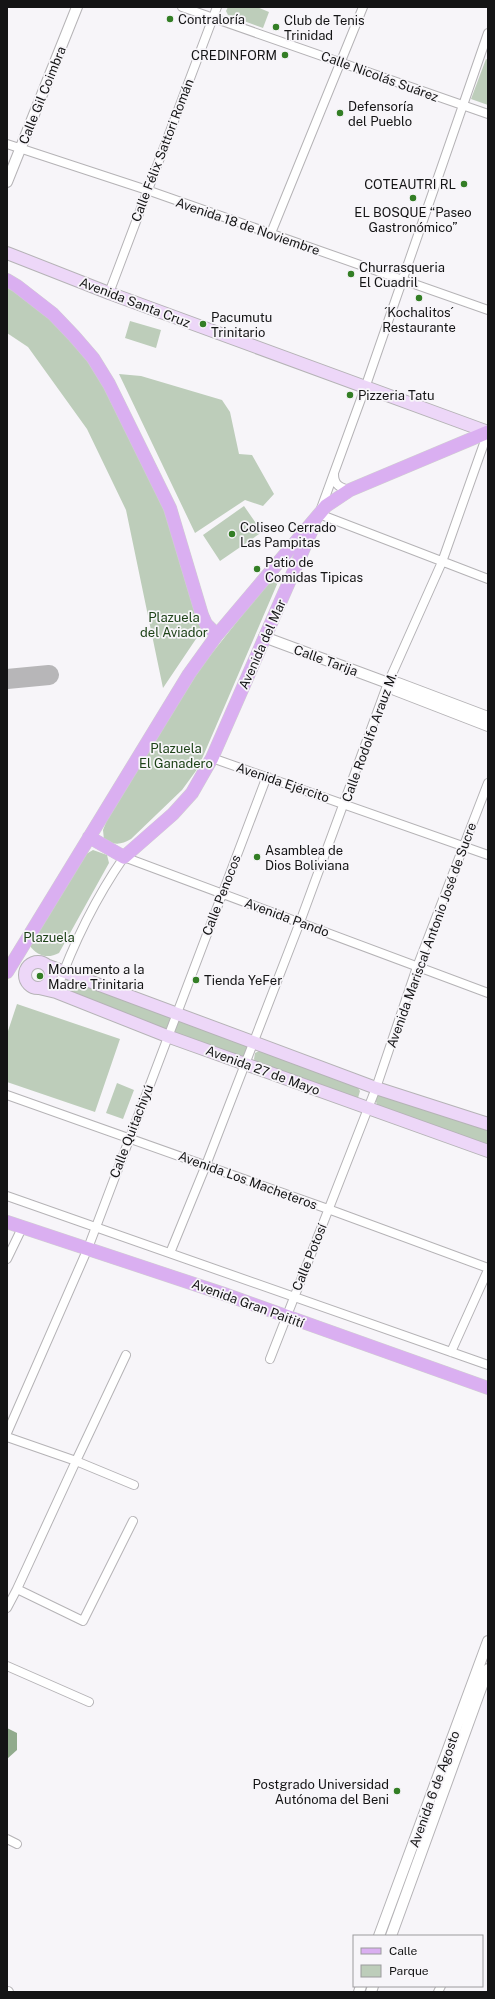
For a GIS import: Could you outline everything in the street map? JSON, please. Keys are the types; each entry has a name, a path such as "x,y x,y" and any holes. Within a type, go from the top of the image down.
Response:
{"main road":[{"name":"Avenida Santa Cruz","path":"7,254 365,388 488,432"},
{"path":"7,280 53,314 93,358 109,384 170,508 202,615 206,624 217,635"},
{"path":"25,971 10,968 189,674 217,635 319,514 326,506 350,490 488,432"},
{"name":"Avenida del Mar","path":"124,857 173,814 192,793 212,758 264,637 294,574 319,514"},
{"path":"278,562 284,559 289,559 292,562 294,574"},
{"name":"Avenida Pando","path":"89,837 124,857"},
{"path":"33,963 46,965 50,972 50,981 47,985 39,988 27,983 25,971 33,963"},
{"name":"Avenida 27 de Mayo","path":"46,965 64,970 176,1014 376,1088 488,1124"},
{"name":"Avenida 27 de Mayo","path":"39,988 56,992 167,1036 488,1151"},
{"name":"Avenida Gran Paitití","path":"7,1222 224,1294 488,1388"}],"street":[{"name":"Calle Gil Coimbra","path":"7,182 76,7"},
{"name":"Calle Nicolás Suárez","path":"182,7 488,114"},
{"name":"Calle Félix Sattori Román","path":"109,293 217,7"},
{"path":"271,234 363,7"},
{"name":"Avenida del Mar","path":"319,514 403,281 488,33"},
{"name":"Avenida 18 de Noviembre","path":"7,144 147,190 488,310"},
{"name":"Calle Rodolfo Arauz M.","path":"170,1253 206,1165 300,922 345,804 388,683 442,562 488,432"},
{"path":"335,471 334,480 336,485 340,488 350,490"},
{"path":"319,514 488,579"},
{"name":"Calle Tarija","path":"264,637 388,683 398,683 488,717"},
{"name":"Calle Tarija","path":"388,683 395,690 488,726"},
{"name":"Avenida Ejército","path":"212,758 488,855"},
{"name":"Calle Penocos","path":"176,1014 266,776"},
{"name":"Avenida Mariscal Antonio José de Sucre","path":"376,1088 417,967 488,783"},
{"name":"Avenida del Mar","path":"56,992 64,970 102,888 124,857"},
{"name":"Avenida Pando","path":"124,857 488,993"},
{"name":"Calle Quitachiyú","path":"7,1433 88,1248 176,1014"},
{"name":"Calle Potosí","path":"270,1359 285,1316 376,1088"},
{"name":"Avenida Los Macheteros","path":"7,1095 328,1209 488,1269"},
{"path":"7,1196 488,1365"},
{"path":"7,1259 22,1228"},
{"path":"451,1352 488,1269"},
{"path":"7,1608 126,1355"},
{"path":"7,1436 76,1461 134,1485"},
{"path":"17,1589 83,1621 133,1521"},
{"name":"Avenida 6 de Agosto","path":"380,1935 445,1773 469,1708 488,1641"},
{"path":"7,1666 88,1702"},
{"name":"Avenida 6 de Agosto","path":"469,1708 488,1669"},
{"name":"Avenida 6 de Agosto","path":"391,1935 445,1773"},
{"path":"7,1839 17,1844"}],"green space":[{"path":"228,7 257,7 269,12 263,28 228,15 226,11"},
{"path":"486,59 488,60 488,105 471,99"},
{"name":"Plazuela del Aviador","path":"7,285 52,318 91,362 159,498 182,556 202,630 163,688 126,510 87,429 28,347 7,333"},
{"path":"130,321 161,330 156,348 125,338"},
{"path":"119,374 141,376 222,400 230,412 239,454 252,455 274,494 263,506 245,500 195,533"},
{"name":"Coliseo Cerrado Las Pampitas","path":"244,506 262,532 220,561 203,535"},
{"name":"Plazuela El Ganadero","path":"274,575 278,575 278,582 198,768 182,790 131,839 118,844 104,840 103,830 109,815 201,667"},
{"name":"Plazuela","path":"93,850 107,855 109,863 59,953 51,956 43,956 30,946 81,857"},
{"path":"68,975 173,1015 165,1031 63,995"},
{"path":"17,1004 120,1039 95,1112 7,1082 7,1034"},
{"path":"179,1017 248,1045 243,1060 171,1034"},
{"path":"261,1050 356,1085 360,1091 358,1098 351,1100 256,1064 254,1059 255,1053"},
{"path":"117,1083 134,1090 123,1119 106,1113"},
{"path":"379,1093 488,1128 488,1145 377,1105 375,1098"}],"shaded area":[{"path":"7,1728 17,1733 17,1750 7,1759"}],"taxiway":[{"path":"7,679 49,675"}],"place":[{"name":"Contraloría","path":"170,19"},
{"name":"Club de Tenis Trinidad","path":"276,27"},
{"name":"CREDINFORM","path":"285,55"},
{"name":"Defensoría del Pueblo","path":"340,113"},
{"name":"COTEAUTRI RL","path":"464,184"},
{"name":"EL BOSQUE “Paseo Gastronómico”","path":"413,198"},
{"name":"Churrasqueria El Cuadril","path":"351,274"},
{"name":"´Kochalitos´ Restaurante","path":"419,298"},
{"name":"Pacumutu Trinitario","path":"203,324"},
{"name":"Pizzeria Tatu","path":"350,395"},
{"name":"Coliseo Cerrado Las Pampitas","path":"232,534"},
{"name":"Patio de Comidas Tipicas","path":"257,569"},
{"name":"Asamblea de Dios Boliviana","path":"257,857"},
{"name":"Monumento a la Madre Trinitaria","path":"40,976"},
{"name":"Tienda YeFer","path":"196,980"},
{"name":"Postgrado Universidad Autónoma del Beni","path":"397,1791"}]}
